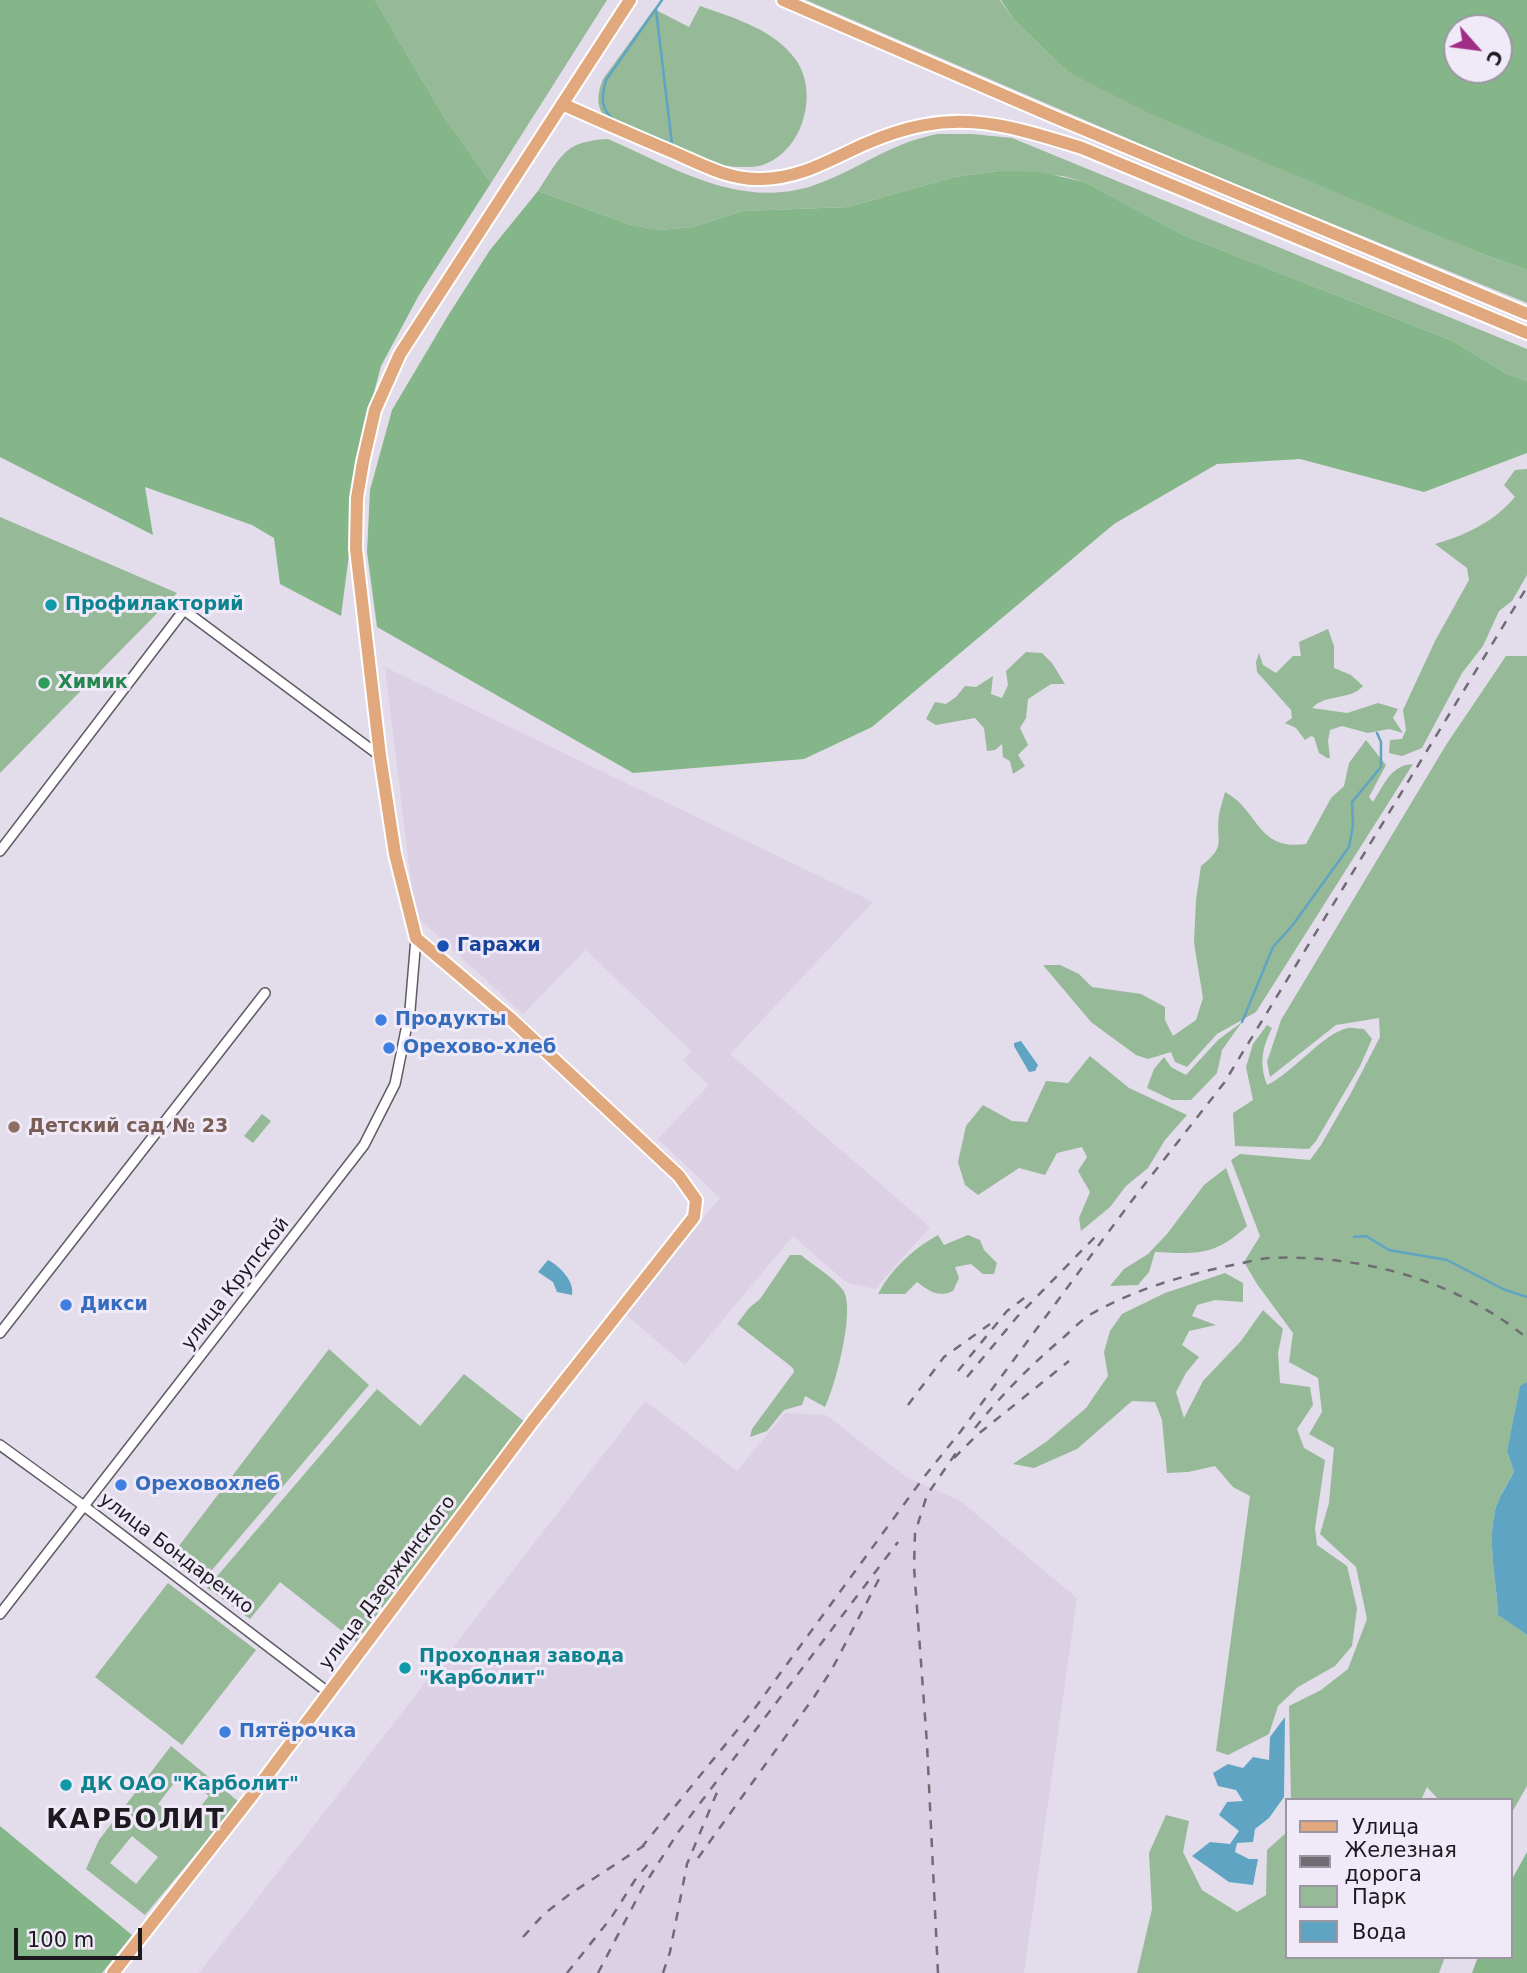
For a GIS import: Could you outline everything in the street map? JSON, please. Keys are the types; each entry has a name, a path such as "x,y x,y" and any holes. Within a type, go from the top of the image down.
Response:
{"main road":[{"path":"416,937 395,854 380,756 356,549 358,498 375,410 400,354 630,0"},
{"path":"783,0 1052,116 1527,314"},
{"path":"562,104 715,170 753,179 805,172 878,139 932,123 974,121 1013,127 1082,148 1527,334"},
{"name":"улица Дзержинского","path":"113,1973 250,1798 533,1421 694,1217 696,1200 679,1176 510,1018 416,937"}],"street":[{"path":"0,851 184,610 380,756"},
{"name":"улица Крупской","path":"0,1614 364,1145 395,1084 410,1010 416,937"},
{"path":"0,1334 265,993"},
{"name":"улица Бондаренко","path":"0,1445 329,1693"}],"shaded area":[{"path":"385,667 873,902 730,1054 930,1227 875,1289 847,1283 793,1236 685,1365 624,1313 720,1198 658,1139 709,1085 683,1061 691,1051 586,950 523,1014 415,915"},
{"path":"645,1401 737,1471 785,1413 826,1415 906,1477 960,1501 1077,1598 1024,1973 199,1973"}],"green space":[{"path":"0,0 375,0 443,115 491,183 419,295 381,366 357,456 351,539 341,616 280,584 274,538 252,525 145,487 153,535 0,457"},
{"path":"375,0 607,0 491,183 443,115"},
{"path":"806,0 1000,0 1013,19 1068,72 1472,250 1527,270 1527,303 1210,174"},
{"path":"1001,0 1527,0 1527,270 1472,250 1149,113 1068,72 1013,19"},
{"path":"700,6 765,32 787,49 803,73 806,104 798,134 778,157 763,165 728,166 692,156 605,117 600,108 599,94 603,79 654,9 689,27"},
{"path":"937,134 1012,138 1527,349 1527,381 1507,374 1453,341 1183,235 1085,182 1063,176 999,171 954,177 848,207 743,211 693,227 658,230 628,224 538,191 565,153 572,147 593,140 608,139 707,182 733,189 785,192 812,186 905,143"},
{"path":"999,171 1040,172 1085,182 1183,235 1453,341 1507,374 1527,381 1527,453 1424,492 1300,459 1217,464 1114,524 872,727 804,759 633,773 377,627 367,552 370,490 392,410 490,250 538,191 628,224 658,230 693,227 743,211 848,207 954,177"},
{"path":"1527,469 1527,575 1512,601 1499,611 1483,646 1462,673 1422,748 1402,756 1389,753 1390,740 1402,739 1406,730 1403,710 1435,641 1469,580 1467,568 1435,544 1468,532 1498,514 1515,497 1504,485 1515,470"},
{"name":"Химик","path":"0,517 177,593 0,773"},
{"path":"1328,629 1334,646 1334,668 1351,675 1363,686 1352,694 1324,700 1312,708 1347,713 1378,703 1398,709 1393,718 1403,733 1389,729 1368,733 1342,726 1330,730 1330,758 1319,753 1314,737 1305,740 1296,728 1285,723 1292,718 1291,710 1257,672 1256,662 1259,653 1263,665 1276,673 1293,656 1301,656 1299,642"},
{"path":"1026,652 1042,653 1065,684 1051,684 1028,699 1026,718 1020,728 1028,745 1018,755 1025,766 1013,774 1010,761 1003,757 1002,744 995,750 987,751 984,728 975,718 936,725 926,719 935,702 946,704 965,686 976,687 993,676 991,694 1002,698 1008,685 1006,671"},
{"path":"1506,656 1527,656 1527,1382 1520,1387 1507,1451 1514,1471 1496,1506 1492,1537 1498,1615 1527,1635 1527,1786 1513,1810 1513,1798 1437,1798 1427,1787 1422,1798 1291,1798 1289,1706 1321,1690 1348,1669 1367,1619 1356,1567 1320,1534 1329,1503 1334,1448 1309,1434 1322,1412 1318,1378 1289,1362 1293,1333 1244,1262 1260,1236 1231,1160 1240,1154 1310,1160 1351,1093 1380,1037 1379,1018 1336,1025 1270,1077 1267,1062 1281,1020 1446,745"},
{"path":"1366,740 1386,765 1369,797 1373,802 1398,768 1413,764 1256,1012 1217,1034 1187,1067 1175,1062 1171,1052 1148,1059 1136,1055 1091,1022 1043,965 1060,965 1079,974 1092,987 1141,994 1165,1007 1165,1020 1173,1036 1196,1020 1203,998 1194,943 1196,900 1201,866 1218,848 1219,815 1225,792 1277,842 1306,844 1331,798 1344,786 1349,763"},
{"path":"1242,1022 1222,1050 1217,1073 1191,1100 1172,1100 1147,1088 1154,1069 1164,1057 1171,1067 1186,1075 1218,1040"},
{"path":"1267,1025 1272,1028 1263,1056 1267,1085 1338,1031 1364,1029 1372,1039 1360,1066 1309,1149 1235,1146 1233,1113 1253,1100 1246,1067 1253,1044"},
{"path":"1090,1056 1129,1088 1187,1115 1165,1140 1148,1168 1126,1186 1110,1207 1081,1231 1079,1218 1090,1192 1078,1171 1087,1157 1082,1147 1057,1153 1045,1175 1019,1168 978,1195 965,1185 958,1162 966,1126 983,1105 1012,1121 1027,1122 1046,1081 1068,1083"},
{"path":"262,1114 271,1121 253,1143 244,1136"},
{"path":"1226,1168 1247,1226 1225,1243 1205,1251 1155,1252 1149,1272 1138,1285 1110,1286 1124,1269 1148,1254 1167,1234 1204,1185"},
{"path":"938,1235 944,1245 968,1235 980,1240 984,1250 997,1263 994,1274 983,1274 971,1264 955,1267 959,1278 953,1291 948,1293 934,1292 917,1282 905,1294 878,1294 903,1260"},
{"path":"790,1255 801,1255 843,1290 847,1313 843,1348 825,1407 805,1396 802,1405 784,1410 767,1431 750,1437 752,1429 794,1372 793,1368 737,1324 760,1299"},
{"path":"1225,1273 1243,1283 1243,1302 1215,1300 1197,1305 1192,1316 1216,1325 1189,1331 1182,1345 1199,1357 1176,1392 1184,1418 1203,1381 1241,1341 1263,1310 1283,1329 1278,1353 1280,1383 1310,1387 1313,1405 1297,1429 1304,1448 1325,1460 1315,1528 1317,1545 1347,1566 1357,1608 1352,1646 1335,1666 1298,1687 1278,1706 1269,1734 1228,1755 1216,1751 1250,1496 1233,1487 1215,1466 1167,1473 1162,1420 1155,1402 1132,1401 1077,1449 1034,1468 1013,1464 1046,1442 1086,1408 1108,1376 1104,1352 1110,1331 1122,1314 1165,1293"},
{"path":"329,1349 369,1385 201,1583 169,1559"},
{"path":"464,1374 525,1422 356,1642 280,1582 250,1619 207,1588 377,1389 420,1426"},
{"path":"168,1583 256,1650 182,1745 95,1677"},
{"path":"171,1746 239,1802 145,1915 86,1869 99,1840","holes":["181,1774 209,1796 185,1826 158,1804","132,1836 158,1857 136,1884 110,1863"]},
{"path":"1166,1815 1189,1821 1183,1852 1202,1890 1237,1912 1266,1895 1267,1850 1286,1833 1286,1959 1444,1959 1439,1973 1137,1973 1152,1909 1149,1853"},
{"path":"0,1826 132,1935 102,1973 0,1973"},
{"path":"1527,1852 1527,1973 1472,1973 1477,1959 1513,1959 1513,1877"}],"water":[{"path":"1021,1041 1038,1065 1035,1071 1029,1072 1014,1046 1014,1043"},
{"path":"548,1260 566,1275 572,1295 557,1292 553,1282 538,1272"},
{"path":"1527,1382 1527,1635 1498,1615 1492,1537 1496,1506 1514,1471 1507,1451 1520,1386"},
{"path":"1285,1717 1284,1797 1269,1818 1255,1829 1253,1842 1237,1843 1235,1852 1249,1859 1258,1859 1253,1885 1229,1882 1192,1856 1210,1842 1230,1844 1239,1831 1219,1815 1227,1802 1243,1801 1236,1790 1218,1786 1213,1773 1228,1764 1243,1768 1253,1757 1269,1760 1270,1737"}],"waterway":[{"path":"617,122 607,113 603,104 606,80 662,0"},
{"path":"632,128 672,144 656,10"},
{"path":"1242,1022 1273,947 1292,926 1349,847 1353,825 1352,802 1381,767 1381,742 1377,733"},
{"path":"1354,1237 1366,1236 1389,1250 1447,1260 1503,1289 1527,1297"}],"railway":[{"path":"641,1848 752,1712 924,1477 1224,1083 1527,587"},
{"path":"967,1377 1017,1317 1095,1237"},
{"path":"975,1428 1029,1369 1093,1313 1161,1284 1260,1259 1303,1258 1338,1261 1406,1275 1470,1300 1527,1338"},
{"path":"958,1371 1007,1311 1027,1296"},
{"path":"908,1405 944,1357 990,1324"},
{"path":"954,1458 977,1435 1069,1361"},
{"path":"938,1973 927,1744 914,1567 915,1533 927,1495 958,1450"},
{"path":"598,1973 643,1887 679,1831 898,1542"},
{"path":"698,1858 831,1671 879,1579"},
{"path":"663,1973 670,1952 687,1864 718,1790"},
{"path":"523,1937 544,1914 570,1894 648,1843"},
{"path":"567,1973 611,1918 648,1864"}],"place":[{"name":"Профилакторий","path":"51,605"},
{"name":"Химик","path":"44,683"},
{"name":"Гаражи","path":"443,946"},
{"name":"Продукты","path":"381,1020"},
{"name":"Орехово-хлеб","path":"389,1048"},
{"name":"Детский сад № 23","path":"14,1127"},
{"name":"Дикси","path":"66,1305"},
{"name":"Ореховохлеб","path":"121,1485"},
{"name":"Проходная завода \"Карболит\"","path":"405,1668"},
{"name":"Пятёрочка","path":"225,1732"},
{"name":"ДК ОАО \"Карболит\"","path":"66,1785"}],"district":[{"name":"КАРБОЛИТ","path":"136,1821"}]}
